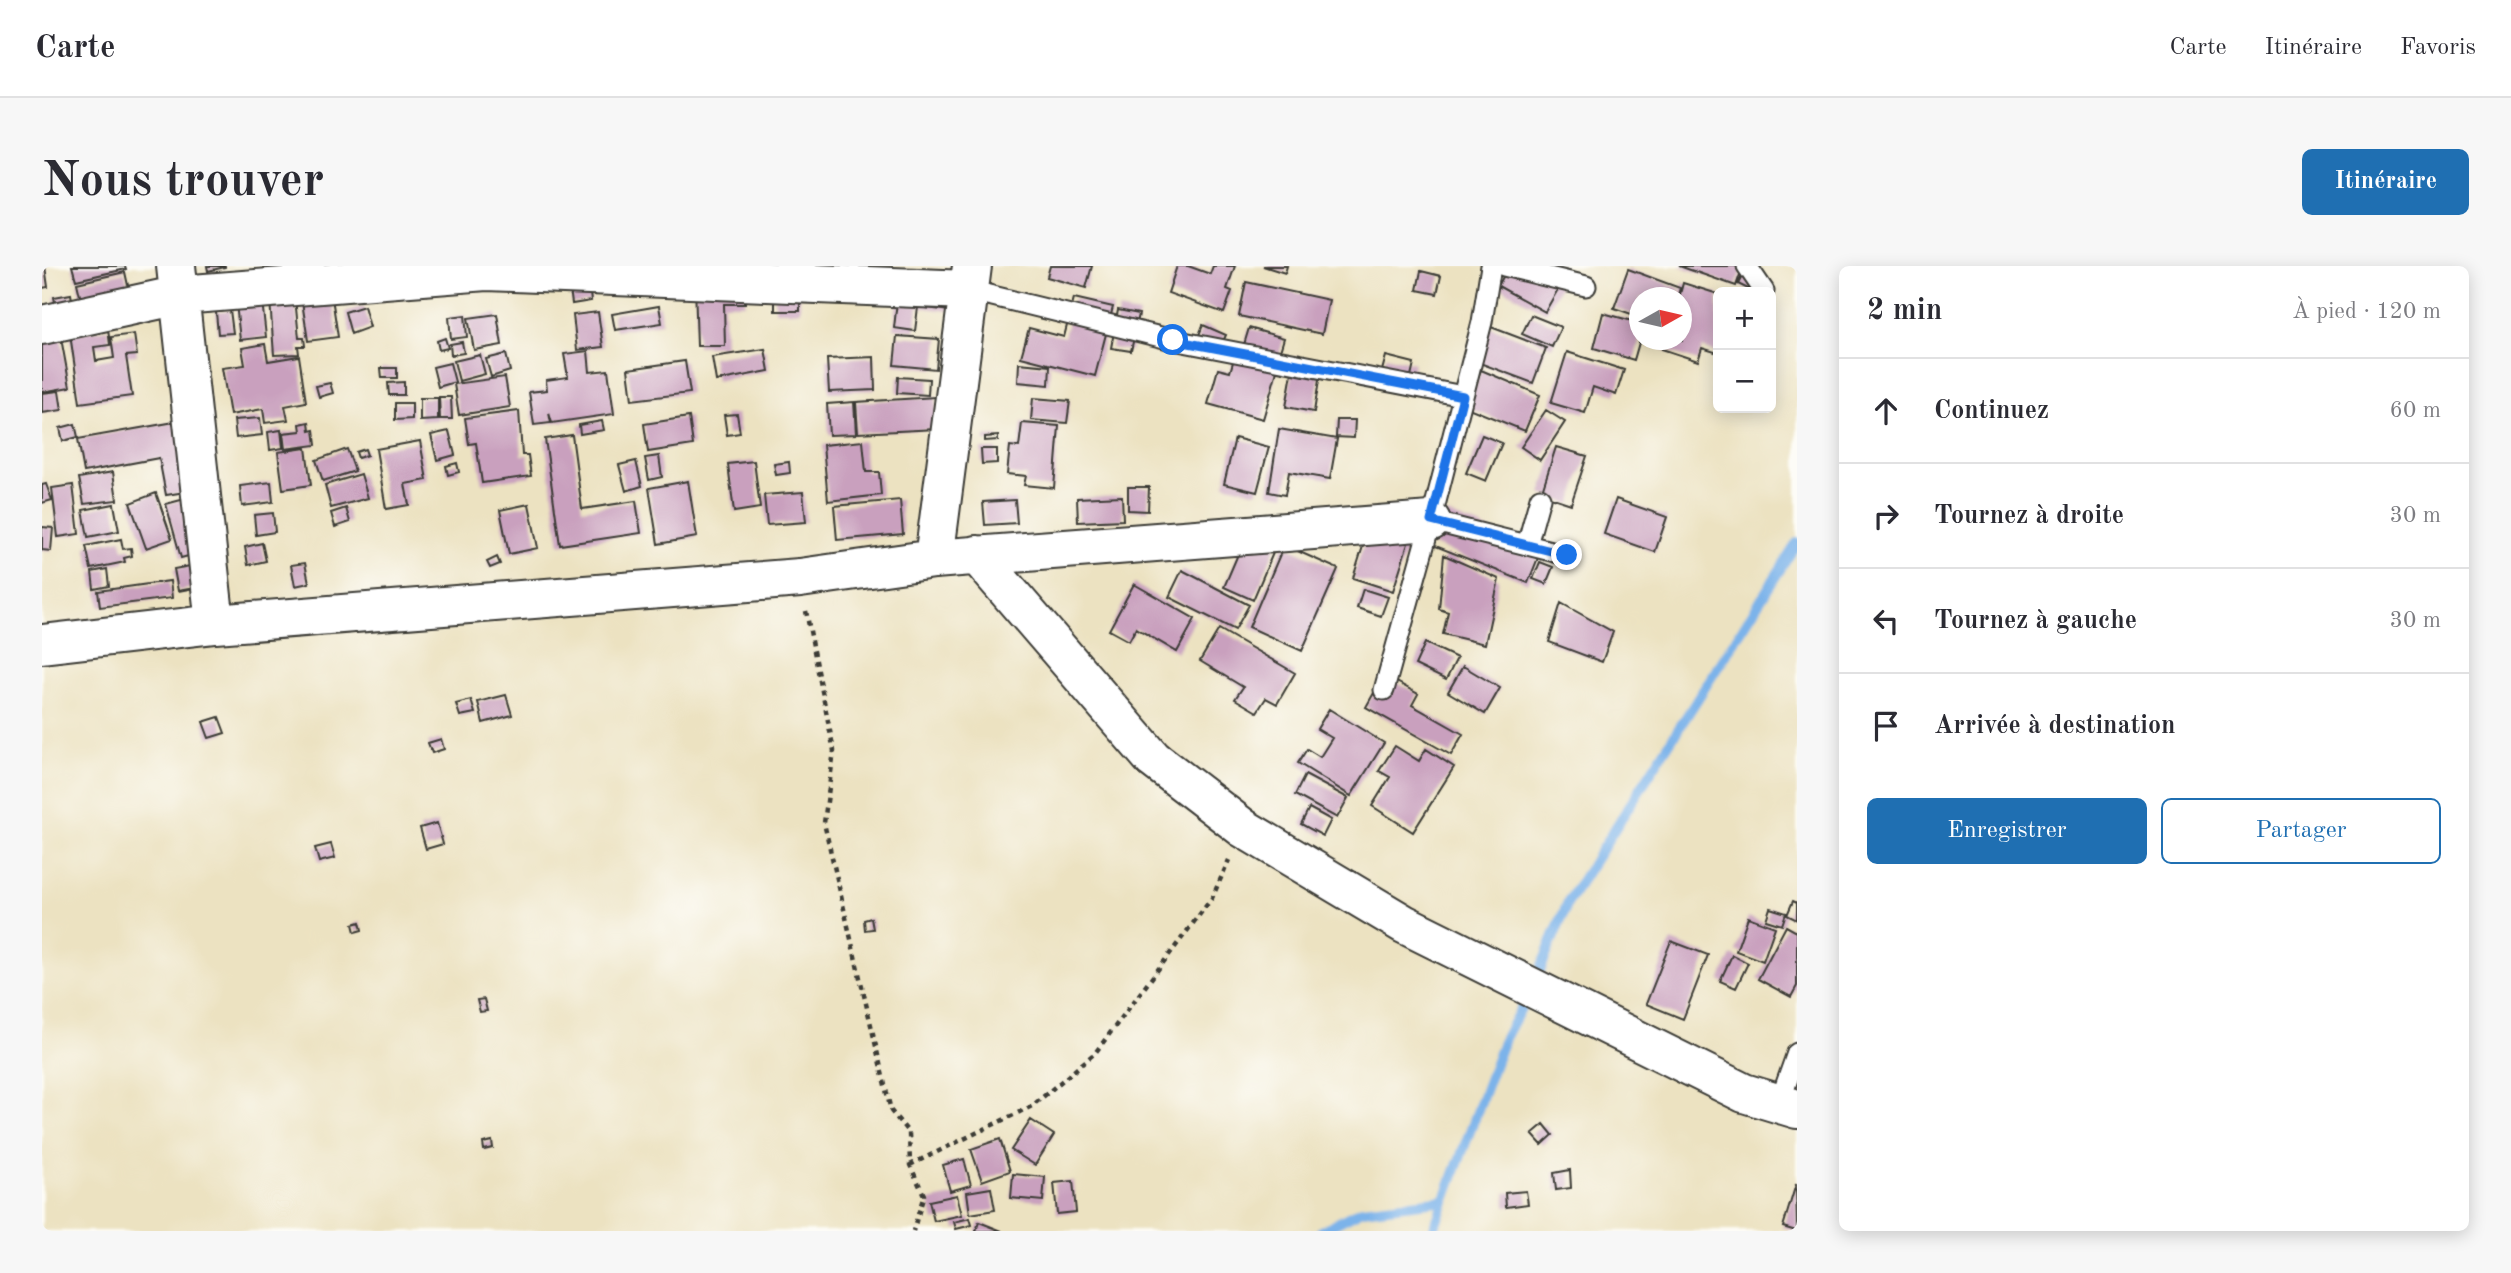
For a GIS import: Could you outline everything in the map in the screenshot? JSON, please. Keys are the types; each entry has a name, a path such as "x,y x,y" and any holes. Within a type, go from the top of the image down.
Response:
{"street":[{"path":"42,325 178,281 486,271 970,278 934,558"},
{"path":"178,281 215,624"},
{"path":"42,644 215,624 800,578 934,558 1431,521"},
{"path":"976,555 1153,759 1243,828 1404,924 1744,1093 1788,1107"}],"lane":[{"path":"1384,690 1482,322 1491,266"},
{"path":"1504,266 1586,286"},
{"path":"1747,266 1761,287"},
{"path":"970,278 1173,340 1463,396"},
{"path":"1527,545 1540,498"},
{"path":"1431,521 1567,555"},
{"path":"1788,1107 1797,1053"}],"path":[{"path":"800,578 834,751 824,823 891,1111 909,1133 910,1165 924,1195 912,1231"},
{"path":"910,1165 1032,1106 1095,1053 1212,898 1243,828"}],"building":[{"path":"42,266 45,266 48,287 42,288"},
{"path":"72,266 125,266 126,269 76,280"},
{"path":"207,266 225,266 225,267 208,271"},
{"path":"1050,266 1092,266 1086,288 1047,277"},
{"path":"1177,266 1188,266 1210,274 1213,266 1235,266 1227,289 1232,291 1224,313 1168,293"},
{"path":"1263,266 1287,266 1285,273"},
{"path":"1509,266 1547,266 1565,277 1545,312 1498,286"},
{"path":"1679,266 1743,266 1736,286"},
{"path":"1628,269 1677,287 1629,287 1629,313 1614,308"},
{"path":"587,271 591,301 572,304 568,273"},
{"path":"1421,271 1441,276 1437,294 1417,290"},
{"path":"1745,271 1752,287 1738,284"},
{"path":"125,272 129,290 81,300 77,283"},
{"path":"745,282 745,304 724,304 725,346 697,346 695,284"},
{"path":"1246,282 1329,300 1322,334 1239,316"},
{"path":"899,283 951,289 949,311 918,307 915,331 894,328"},
{"path":"1683,283 1713,292 1713,351 1702,348 1698,361 1665,350 1692,350 1692,287 1682,287"},
{"path":"775,287 800,287 800,311 775,311"},
{"path":"294,288 299,338 304,338 305,346 298,346 299,354 274,355 270,299"},
{"path":"331,291 338,337 308,341 301,295"},
{"path":"71,294 74,310 57,312 54,297"},
{"path":"1074,298 1113,307 1095,376 1021,357 1029,328 1064,337"},
{"path":"262,300 266,337 240,340 236,303"},
{"path":"364,306 370,327 351,334 345,312"},
{"path":"659,306 662,323 615,330 612,314"},
{"path":"230,310 233,333 218,334 216,312"},
{"path":"1118,310 1139,314 1131,351 1111,348"},
{"path":"598,312 603,347 577,350 573,315"},
{"path":"1603,313 1629,320 1629,350 1637,350 1634,360 1594,348"},
{"path":"497,314 502,345 474,350 468,318"},
{"path":"465,315 467,337 451,339 449,317"},
{"path":"1531,315 1561,327 1552,347 1522,334"},
{"path":"1483,324 1546,348 1533,383 1469,359"},
{"path":"1203,325 1226,335 1220,348 1197,340"},
{"path":"1249,328 1284,338 1278,358 1243,348"},
{"path":"108,329 110,345 94,347 96,361 114,358 111,337 134,334 137,355 126,356 132,396 80,403 70,334"},
{"path":"897,336 939,339 936,369 894,365"},
{"path":"61,338 70,387 42,392 42,342"},
{"path":"445,338 448,348 439,350 437,341"},
{"path":"462,342 464,353 451,355 450,344"},
{"path":"265,344 268,361 299,356 306,402 285,406 288,420 265,423 263,409 230,415 222,368 245,365 242,348"},
{"path":"765,349 769,371 716,381 712,357"},
{"path":"588,351 590,372 608,370 614,414 552,423 549,413 551,423 534,425 529,392 547,390 546,380 568,377 564,354"},
{"path":"1236,352 1279,364 1263,419 1208,404 1218,369 1230,372"},
{"path":"1567,352 1624,370 1616,395 1593,387 1585,413 1551,403"},
{"path":"506,354 510,371 491,377 486,359"},
{"path":"480,355 485,374 459,381 454,361"},
{"path":"1295,356 1320,374 1314,412 1286,407"},
{"path":"1386,356 1414,363 1409,385 1380,378"},
{"path":"874,357 875,390 829,392 827,359"},
{"path":"685,361 690,393 632,400 628,369"},
{"path":"450,363 455,382 438,387 433,367"},
{"path":"1019,363 1050,366 1049,385 1018,382"},
{"path":"381,368 397,368 397,378 382,378"},
{"path":"1481,370 1540,395 1525,431 1466,407"},
{"path":"505,377 510,407 459,415 454,384"},
{"path":"898,377 929,379 928,395 897,393"},
{"path":"404,382 404,395 389,395 388,383"},
{"path":"330,383 333,393 319,397 316,386"},
{"path":"59,391 62,410 42,413 42,393"},
{"path":"439,397 451,397 452,419 440,419"},
{"path":"936,397 937,429 858,433 856,402"},
{"path":"420,398 438,398 438,420 420,421"},
{"path":"1033,398 1070,401 1067,423 1031,420"},
{"path":"854,402 856,434 829,435 827,404"},
{"path":"395,403 412,403 412,419 395,420"},
{"path":"1546,410 1565,422 1540,460 1521,447"},
{"path":"519,411 522,455 528,455 531,476 482,483 476,443 469,444 465,418"},
{"path":"737,414 740,433 727,435 724,415"},
{"path":"689,417 693,445 648,452 644,424"},
{"path":"260,418 262,435 236,438 234,420"},
{"path":"186,420 198,490 166,495 159,458 84,472 78,439"},
{"path":"1337,420 1355,420 1354,438 1336,437"},
{"path":"602,421 604,430 580,434 579,425"},
{"path":"309,422 310,431 314,430 316,445 285,449 283,433 301,431 300,424"},
{"path":"1022,423 1059,426 1054,488 1024,485 1026,476 1007,474 1010,446 1019,447"},
{"path":"75,424 78,437 63,441 60,428"},
{"path":"1279,429 1337,439 1330,479 1289,472 1285,495 1269,492"},
{"path":"281,430 283,448 270,450 268,432"},
{"path":"449,431 455,455 437,460 431,435"},
{"path":"572,435 582,509 636,501 641,533 560,545 545,439"},
{"path":"1482,435 1502,443 1486,481 1466,473"},
{"path":"998,436 998,440 985,441 985,437"},
{"path":"1235,438 1269,447 1257,492 1224,484"},
{"path":"420,441 427,480 405,484 409,505 386,509 376,449"},
{"path":"863,441 866,472 879,472 881,495 828,501 823,445"},
{"path":"1556,447 1587,456 1571,504 1541,494"},
{"path":"306,448 311,485 283,489 278,452"},
{"path":"347,449 355,471 323,481 316,460"},
{"path":"365,449 367,455 358,458 356,452"},
{"path":"981,449 997,449 997,463 982,464"},
{"path":"659,456 662,477 649,480 645,458"},
{"path":"636,461 642,486 626,491 619,465"},
{"path":"754,461 760,508 734,512 728,464"},
{"path":"789,462 790,473 776,475 774,464"},
{"path":"457,463 459,472 448,475 446,466"},
{"path":"113,472 117,500 84,504 79,478"},
{"path":"361,474 368,498 331,508 325,485"},
{"path":"688,481 697,537 658,544 649,488"},
{"path":"271,482 273,502 242,506 240,486"},
{"path":"46,484 52,500 42,503 42,485"},
{"path":"73,485 79,534 58,537 52,488"},
{"path":"1128,487 1149,487 1148,511 1128,510"},
{"path":"803,492 806,522 767,525 764,495"},
{"path":"156,493 172,539 146,548 130,503"},
{"path":"196,496 210,550 181,558 166,504"},
{"path":"1122,496 1123,520 1078,522 1077,498"},
{"path":"1616,499 1667,517 1655,552 1604,534"},
{"path":"900,500 903,534 837,540 834,506"},
{"path":"1015,500 1017,523 985,525 983,502"},
{"path":"114,504 119,531 88,537 83,510"},
{"path":"529,504 538,548 509,554 500,510"},
{"path":"346,508 350,522 335,527 331,513"},
{"path":"273,513 275,532 256,535 254,515"},
{"path":"1446,513 1541,550 1528,583 1433,545"},
{"path":"1370,524 1410,537 1393,591 1353,578"},
{"path":"42,527 53,528 51,551 42,550"},
{"path":"1247,533 1276,546 1253,600 1224,587"},
{"path":"121,539 123,549 131,548 132,556 124,558 125,562 91,569 86,546"},
{"path":"262,543 266,561 248,565 245,547"},
{"path":"1284,545 1338,569 1302,651 1249,627"},
{"path":"1444,555 1499,579 1485,644 1443,634 1448,612 1439,609"},
{"path":"497,557 500,564 490,568 487,562"},
{"path":"1540,562 1553,567 1546,584 1533,579"},
{"path":"305,563 309,583 295,586 291,565"},
{"path":"201,564 205,586 178,591 174,569"},
{"path":"107,569 109,586 94,589 92,572"},
{"path":"1182,570 1249,605 1235,630 1169,597"},
{"path":"170,581 172,598 100,607 98,591"},
{"path":"1134,584 1195,619 1177,652 1136,628 1129,641 1109,630"},
{"path":"1363,589 1388,597 1381,616 1357,608"},
{"path":"1561,603 1613,632 1602,662 1549,642"},
{"path":"1219,629 1295,673 1277,704 1266,698 1257,712 1235,699 1243,687 1200,661"},
{"path":"1425,643 1457,658 1446,680 1415,665"},
{"path":"1463,666 1500,688 1485,714 1448,692"},
{"path":"1384,675 1418,694 1412,705 1463,734 1451,755 1366,707"},
{"path":"506,695 512,715 483,723 478,702"},
{"path":"471,700 475,713 460,716 456,704"},
{"path":"1329,709 1384,743 1351,796 1298,763 1307,749 1320,757 1332,738 1317,729"},
{"path":"219,717 225,733 209,738 203,722"},
{"path":"441,739 444,749 432,753 428,743"},
{"path":"1395,746 1419,761 1426,749 1454,767 1413,832 1372,806 1390,777 1379,771"},
{"path":"1305,775 1348,798 1337,818 1295,795"},
{"path":"1309,808 1331,820 1323,836 1301,824"},
{"path":"437,823 443,844 426,849 420,828"},
{"path":"331,844 335,858 319,862 315,848"},
{"path":"1793,901 1797,903 1797,920 1787,915"},
{"path":"1770,908 1786,913 1782,925 1766,920"},
{"path":"1748,917 1775,927 1763,961 1736,951"},
{"path":"871,918 873,929 865,930 864,920"},
{"path":"360,922 362,930 355,932 353,924"},
{"path":"1786,926 1797,932 1797,986 1791,997 1758,979"},
{"path":"1671,941 1708,955 1683,1019 1646,1004"},
{"path":"1732,955 1748,963 1736,988 1720,981"},
{"path":"484,999 487,1011 480,1012 477,1000"},
{"path":"1031,1120 1054,1135 1035,1165 1011,1150"},
{"path":"1544,1124 1553,1135 1542,1145 1532,1134"},
{"path":"1000,1139 1010,1171 982,1181 971,1149"},
{"path":"492,1141 493,1148 484,1150 483,1143"},
{"path":"964,1159 971,1185 950,1191 943,1165"},
{"path":"1570,1170 1571,1188 1556,1190 1554,1173"},
{"path":"1013,1174 1045,1177 1043,1201 1011,1198"},
{"path":"1073,1181 1076,1212 1057,1214 1054,1183"},
{"path":"1796,1184 1797,1231 1783,1227"},
{"path":"991,1188 995,1210 970,1214 967,1192"},
{"path":"1526,1191 1528,1204 1506,1207 1505,1193"},
{"path":"957,1195 962,1215 934,1221 929,1201"},
{"path":"970,1218 972,1225 956,1229 954,1222"},
{"path":"979,1222 1002,1231 976,1231"}],"waterway":[{"path":"1536,980 1568,902 1797,543"},
{"path":"1433,1231 1503,1042 1529,993"},
{"path":"1321,1231 1362,1210 1445,1200"}],"route":[{"path":"1173,340 1463,396 1431,521 1567,555"}]}
